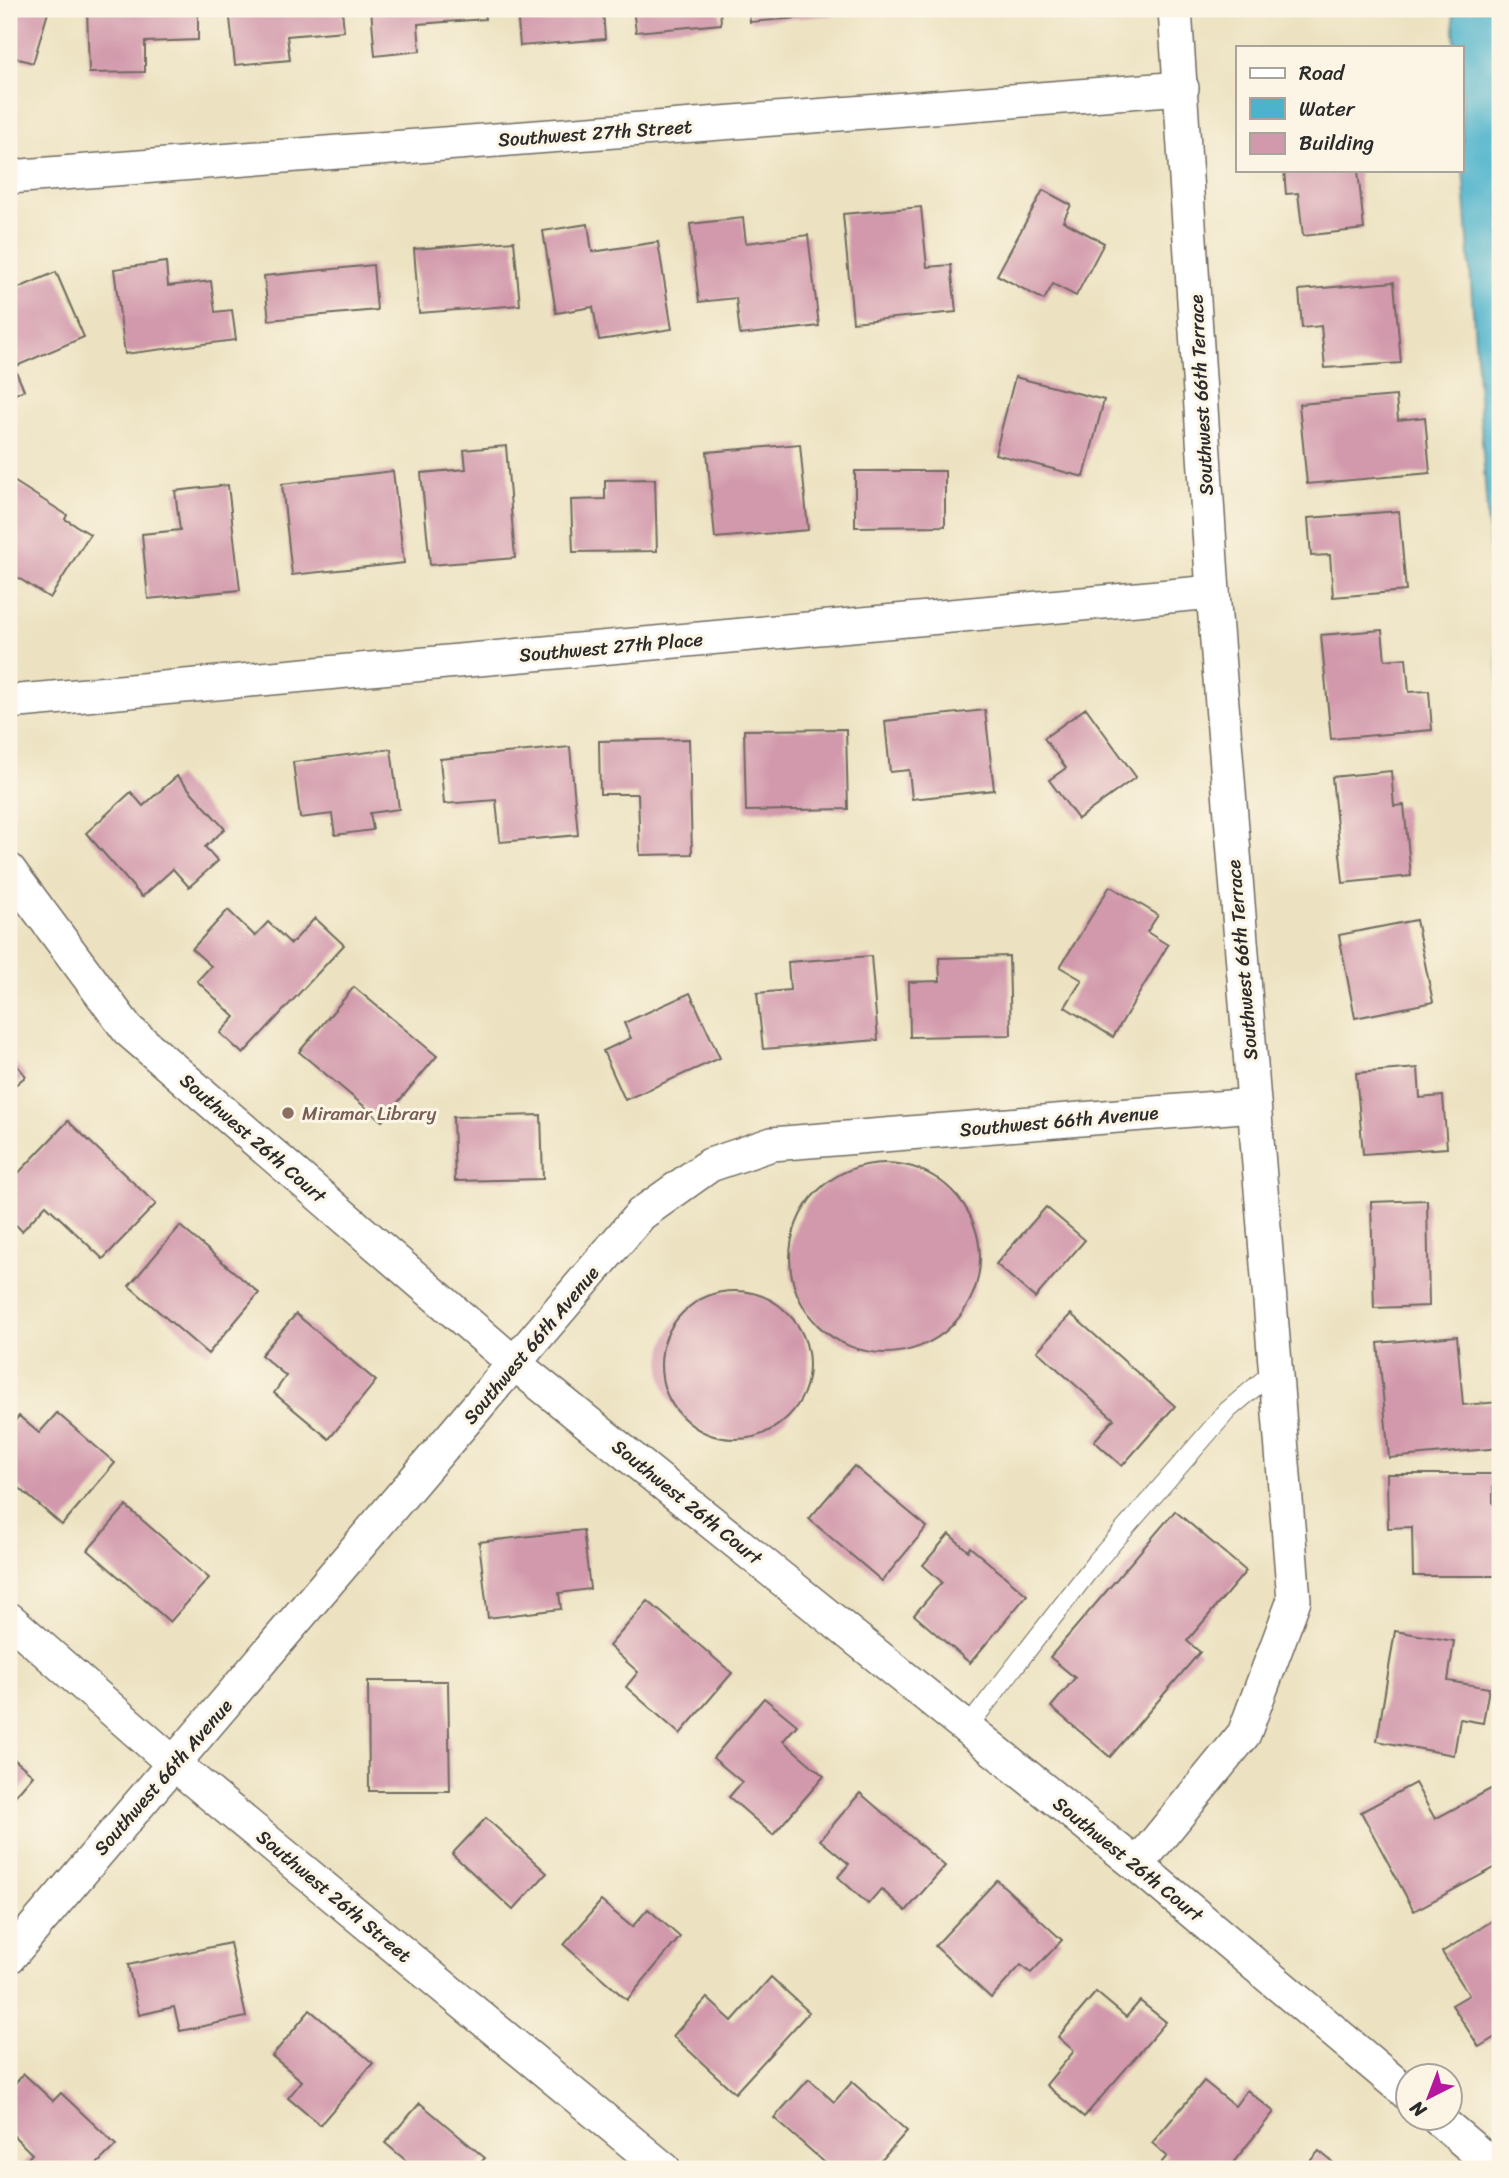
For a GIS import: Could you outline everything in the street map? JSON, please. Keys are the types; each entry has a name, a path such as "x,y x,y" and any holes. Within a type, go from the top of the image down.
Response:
{"street":[{"name":"Southwest 66th Terrace","path":"1137,1865 1244,1734 1294,1600 1213,592 1175,9"},
{"name":"Southwest 27th Street","path":"9,177 1182,88"},
{"name":"Southwest 27th Place","path":"9,702 1213,592"},
{"name":"Southwest 26th Court","path":"9,870 128,1030 515,1364 1137,1865 1394,2082"},
{"name":"Southwest 66th Avenue","path":"9,1956 642,1214 710,1165 772,1144 1254,1105"},
{"name":"Southwest 26th Street","path":"9,1619 174,1764 664,2169"},
{"path":"1453,2132 1497,2169"}],"lane":[{"path":"967,1728 1095,1563 1228,1410 1275,1370"}],"water":[{"path":"1453,9 1500,9 1500,697 1463,172 1464,46 1455,46"}],"building":[{"path":"9,9 49,9 33,63 9,56"},
{"path":"87,9 198,9 198,40 145,42 145,72 89,73"},
{"path":"229,9 342,9 344,31 287,36 290,60 235,65"},
{"path":"371,9 484,9 485,19 418,24 420,51 375,56"},
{"path":"517,9 603,9 605,39 520,46"},
{"path":"633,9 720,9 721,24 636,32"},
{"path":"749,9 833,9 834,15 750,22"},
{"path":"1284,172 1358,172 1364,229 1303,236 1298,193 1286,194"},
{"path":"1043,190 1071,205 1063,221 1104,243 1076,296 1053,284 1044,300 997,275"},
{"path":"921,207 927,267 951,265 956,312 853,322 843,214"},
{"path":"743,218 746,243 808,235 819,326 740,335 736,298 699,302 690,224"},
{"path":"588,224 592,252 658,242 672,329 599,340 593,307 556,313 543,231"},
{"path":"514,241 520,305 419,313 414,249"},
{"path":"166,262 168,286 211,281 215,312 232,310 236,340 125,354 114,269"},
{"path":"373,265 377,310 269,320 264,276"},
{"path":"56,272 84,337 14,367 24,390 9,397 9,292"},
{"path":"1394,282 1401,363 1325,368 1321,326 1302,328 1299,290"},
{"path":"1015,377 1104,400 1084,477 995,454"},
{"path":"1396,396 1398,420 1425,417 1430,473 1307,484 1299,404"},
{"path":"800,444 808,530 715,538 707,452"},
{"path":"506,446 515,558 430,565 421,473 466,469 464,450"},
{"path":"393,471 404,563 292,575 282,484"},
{"path":"855,471 945,471 945,526 855,527"},
{"path":"9,478 67,515 65,519 90,534 50,598 9,572"},
{"path":"655,479 657,551 573,552 571,500 605,499 605,480"},
{"path":"228,485 240,590 148,599 142,534 180,530 175,491"},
{"path":"1399,511 1406,591 1333,597 1330,555 1311,556 1308,518"},
{"path":"1382,630 1385,660 1406,658 1409,692 1429,691 1432,730 1331,739 1321,635"},
{"path":"1086,708 1136,777 1078,819 1049,780 1066,768 1044,738"},
{"path":"985,710 994,790 912,799 909,770 890,772 885,721"},
{"path":"846,729 848,809 746,811 744,730"},
{"path":"689,739 692,854 640,855 638,794 600,794 599,741"},
{"path":"570,747 578,835 500,842 496,800 444,804 440,759"},
{"path":"391,749 399,809 370,813 373,830 335,835 332,814 300,818 293,762"},
{"path":"1391,771 1394,806 1404,805 1411,876 1343,883 1332,777"},
{"path":"177,776 225,829 205,847 218,861 189,887 173,869 142,897 86,833 131,792 143,806"},
{"path":"1110,886 1158,915 1147,932 1168,945 1113,1037 1065,1007 1082,980 1060,967"},
{"path":"228,910 255,936 268,922 291,944 315,918 344,945 243,1054 220,1033 235,1017 197,981 211,966 192,949"},
{"path":"1416,920 1433,1002 1355,1018 1339,935"},
{"path":"871,956 878,1040 763,1049 757,993 790,990 788,962"},
{"path":"1009,956 1011,1035 910,1037 909,982 940,981 939,958"},
{"path":"354,987 437,1056 382,1121 299,1052"},
{"path":"690,993 720,1058 625,1100 603,1051 631,1038 624,1023"},
{"path":"9,1056 26,1076 9,1090"},
{"path":"1418,1068 1420,1098 1443,1096 1447,1148 1363,1154 1356,1073"},
{"path":"541,1115 543,1179 455,1181 453,1117"},
{"path":"68,1121 156,1204 103,1259 46,1205 22,1231 9,1218 9,1183"},
{"path":"885,1163 904,1164 921,1170 952,1191 973,1222 979,1239 979,1277 973,1294 952,1325 921,1346 904,1352 885,1353 866,1352 849,1346 818,1325 797,1294 791,1277 790,1258 791,1239 797,1222 818,1191 849,1170 866,1164"},
{"path":"1427,1200 1429,1306 1374,1308 1371,1202"},
{"path":"1046,1207 1085,1240 1035,1298 996,1264"},
{"path":"180,1226 259,1293 208,1354 129,1286"},
{"path":"735,1291 763,1297 787,1313 803,1337 809,1365 803,1393 787,1417 763,1433 735,1439 707,1433 683,1417 667,1393 661,1365 667,1337 683,1313 707,1297"},
{"path":"296,1314 376,1381 329,1439 274,1393 286,1376 261,1355"},
{"path":"1071,1314 1175,1406 1122,1466 1094,1441 1114,1419 1037,1351"},
{"path":"1457,1336 1463,1405 1500,1402 1500,1448 1389,1458 1378,1343"},
{"path":"57,1413 115,1463 62,1525 9,1479 9,1428 19,1416 39,1433"},
{"path":"854,1466 927,1527 882,1581 809,1519"},
{"path":"1387,1474 1493,1474 1493,1504 1500,1505 1500,1576 1413,1576 1412,1527 1388,1528"},
{"path":"126,1506 209,1578 170,1622 88,1550"},
{"path":"1175,1511 1246,1571 1187,1641 1200,1652 1110,1757 1051,1707 1075,1678 1050,1657"},
{"path":"583,1530 590,1589 559,1593 561,1609 488,1618 479,1542"},
{"path":"949,1534 968,1551 970,1547 1027,1595 970,1663 914,1615 942,1582 923,1565"},
{"path":"648,1601 732,1673 680,1734 626,1687 638,1672 609,1646"},
{"path":"1395,1631 1454,1641 1448,1681 1489,1688 1483,1723 1460,1719 1454,1755 1377,1741"},
{"path":"368,1681 448,1681 450,1791 369,1791"},
{"path":"764,1698 797,1725 783,1741 824,1776 773,1835 729,1797 742,1782 713,1758"},
{"path":"9,1755 33,1775 9,1803"},
{"path":"1415,1783 1435,1819 1500,1784 1500,1865 1414,1911 1361,1812"},
{"path":"860,1793 945,1866 906,1911 881,1889 868,1904 838,1877 849,1864 820,1840"},
{"path":"486,1818 547,1873 513,1910 452,1854"},
{"path":"997,1880 1062,1940 1031,1973 1021,1965 991,1998 935,1946"},
{"path":"601,1901 632,1927 648,1909 680,1937 627,2000 564,1945"},
{"path":"1500,1916 1500,2034 1479,2047 1452,2005 1469,1995 1442,1952"},
{"path":"230,1943 246,2017 180,2031 174,2007 139,2015 128,1965"},
{"path":"771,1977 809,2012 735,2093 673,2036 707,1998 732,2021"},
{"path":"1096,1992 1126,2017 1140,2001 1166,2022 1084,2117 1046,2085 1074,2051 1058,2037"},
{"path":"310,2010 373,2063 320,2125 288,2098 302,2081 272,2056"},
{"path":"24,2074 53,2101 61,2093 116,2145 92,2169 24,2169 21,2166 32,2154 9,2131 9,2090"},
{"path":"809,2079 834,2102 852,2082 907,2131 874,2169 832,2169 774,2118"},
{"path":"1204,2081 1235,2106 1247,2090 1274,2112 1228,2169 1156,2169 1167,2156 1152,2143"},
{"path":"420,2103 485,2158 475,2169 416,2169 385,2143"},
{"path":"1319,2151 1341,2169 1303,2169"}],"place":[{"name":"Miramar Library","path":"288,1113"}]}
